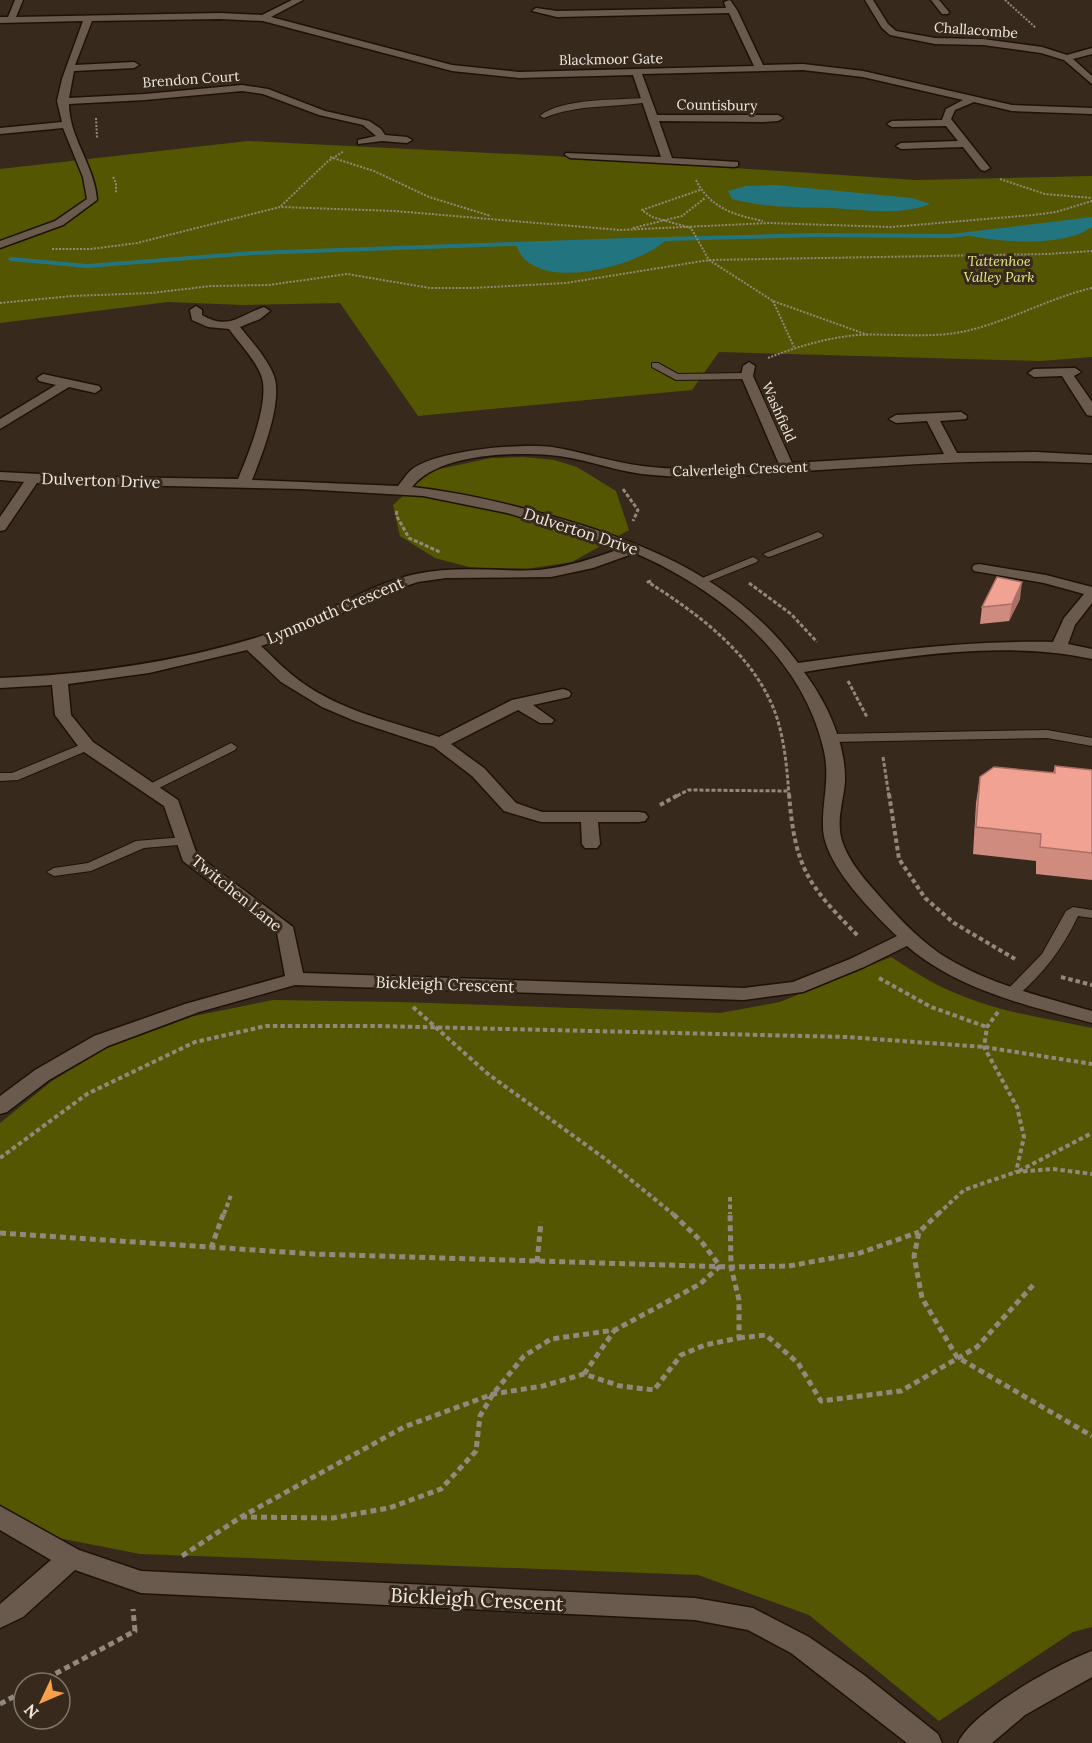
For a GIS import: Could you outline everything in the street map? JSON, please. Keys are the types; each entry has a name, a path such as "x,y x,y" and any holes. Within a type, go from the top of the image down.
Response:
{"street":[{"path":"11,20 19,0"},
{"path":"263,18 299,0"},
{"path":"603,0 609,13"},
{"path":"727,0 760,69"},
{"name":"Challacombe","path":"869,0 885,26 893,33 909,38 935,41 1012,44 1067,58 1091,79"},
{"name":"Challacombe","path":"935,0 945,12"},
{"path":"536,11 557,14 733,10"},
{"name":"Blackmoor Gate","path":"0,20 89,18 133,14 263,18 452,68 484,73 519,75 803,67 863,74 1012,108 1092,111"},
{"path":"0,245 59,223 92,200 92,184 65,125 62,101 69,68 89,18"},
{"path":"1067,58 1092,51"},
{"path":"69,68 134,64"},
{"name":"Countisbury","path":"637,72 646,100 655,118 667,159"},
{"name":"Brendon Court","path":"62,101 145,97 242,88 265,91 322,112 366,123 378,131 382,138"},
{"path":"973,99 950,109 946,113 946,119 985,168"},
{"name":"Countisbury","path":"655,118 703,117 752,120 778,117"},
{"path":"892,124 948,123"},
{"path":"0,131 65,125"},
{"path":"362,142 382,138 407,140"},
{"path":"901,146 964,144"},
{"path":"570,155 734,164"},
{"path":"196,310 195,317 205,323 232,325 245,323 264,311"},
{"path":"232,325 269,379 267,405 251,467 243,485"},
{"name":"Washfield","path":"748,371 788,469"},
{"path":"1034,372 1070,373 1092,412"},
{"path":"43,378 95,389"},
{"path":"0,425 66,384"},
{"path":"896,419 961,416"},
{"path":"932,418 953,457"},
{"name":"Calverleigh Crescent","path":"402,490 415,474 427,467 455,458 499,451 550,451 642,470 707,473 953,457 1036,456 1092,459"},
{"name":"Dulverton Drive","path":"0,476 402,490 499,505 595,533 635,548 675,567 701,581 732,603 796,668 819,708 831,738 837,776 832,837 861,888 908,938 939,961 1011,994 1092,1017"},
{"path":"0,527 33,478"},
{"name":"Lynmouth Crescent","path":"0,683 60,682 161,668 251,645 298,628 379,589 417,577 462,573 539,574 594,563 635,548"},
{"path":"979,568 1022,567 1092,593 1062,633 1060,647"},
{"path":"251,645 287,679 328,704 361,718 441,743 478,772 510,807 541,817 639,817"},
{"path":"796,668 918,651 1019,645 1060,647 1092,654"},
{"name":"Twitchen Lane","path":"60,682 63,716 87,746 172,804 189,857 286,931 295,979"},
{"path":"441,743 518,703 562,694"},
{"path":"518,703 546,720"},
{"path":"589,817 591,844"},
{"name":"Bickleigh Crescent","path":"0,1107 42,1075 101,1041 192,1008 295,979 744,994 796,988 857,963 908,938"},
{"name":"Bickleigh Crescent","path":"0,1517 71,1558 141,1582 695,1609 753,1619 818,1658 928,1743"},
{"path":"0,1617 14,1609 71,1558"},
{"path":"972,1743 1015,1706 1092,1663"}],"lane":[{"path":"544,116 545,113 556,109 646,100"},
{"path":"655,365 676,377 748,371"},
{"path":"768,554 818,535"},
{"path":"701,581 753,560"},
{"path":"831,738 1047,734 1092,742"},
{"path":"0,777 14,777 87,746"},
{"path":"150,787 231,747"},
{"path":"54,873 91,867 141,844 184,841"},
{"path":"1011,994 1038,971 1059,943 1073,911 1092,914"}],"path":[{"path":"280,207 307,185 330,157 362,142"},
{"path":"330,157 375,171 429,197 501,219"},
{"path":"985,168 1003,181 1017,187 1092,200"},
{"path":"700,190 642,210 652,217 691,228 709,260 773,301 869,335"},
{"path":"620,230 667,221 689,213 705,198 726,211 769,223"},
{"path":"11,241 40,249 57,250 114,246 223,224 280,207 375,210 620,230 769,223 891,227 1056,212 1092,200"},
{"path":"0,303 72,296 151,293 211,285 268,285 347,274 430,288 526,286 577,282 709,260 1048,254 1092,251"},
{"path":"748,371 794,347 869,335 936,335 965,331 1007,319 1064,294 1092,288"},
{"path":"773,301 794,347"},
{"path":"402,490 396,515 409,538 444,554"},
{"path":"626,519 642,526"},
{"path":"675,567 648,582 692,613 754,671 769,701 783,740 793,842 806,876 823,901 876,954"},
{"path":"731,569 791,614 836,662 862,705 876,736 886,769 891,817 899,859 925,898 954,923 994,948 1038,971 1092,985"},
{"path":"639,817 688,789 788,791"},
{"path":"857,963 902,994 932,1010 987,1027"},
{"path":"383,982 438,1028 456,1049 499,1083 582,1139 640,1185 705,1243 720,1266"},
{"path":"1011,994 987,1027 984,1047 1017,1107 1024,1137 1016,1172"},
{"path":"0,1158 87,1094 195,1042 266,1026 847,1037 984,1047 1092,1064"},
{"path":"0,1233 211,1248 537,1262 730,1267 789,1266 860,1252 919,1232 964,1190 1016,1172 1092,1133"},
{"path":"1016,1172 1053,1169 1092,1174"},
{"path":"211,1248 231,1195"},
{"path":"730,1197 730,1267 739,1300 739,1338"},
{"path":"537,1262 541,1222"},
{"path":"919,1232 914,1256 922,1298 957,1357 1092,1436"},
{"path":"241,1517 333,1518 389,1508 441,1490 476,1451 480,1416 524,1356 551,1339 615,1330 700,1284 720,1266"},
{"path":"60,1671 135,1631 132,1614 141,1582 241,1517 404,1427 494,1394 543,1386 584,1374 620,1386 654,1390 681,1355 705,1345 765,1335 798,1363 821,1401 901,1391 978,1347 1034,1284"},
{"path":"584,1374 615,1330"}],"green space":[{"name":"Tattenhoe Valley Park","path":"248,141 552,156 916,180 1092,176 1092,357 1040,361 719,352 692,390 418,416 340,303 243,305 168,302 0,323 0,169"},
{"path":"524,457 554,460 577,467 616,491 629,530 572,562 526,569 469,567 435,558 400,536 393,505 430,471 491,458"},
{"path":"891,957 936,984 980,1003 1092,1028 1092,1627 1073,1632 939,1721 809,1615 698,1575 140,1554 33,1533 0,1511 0,1123 52,1081 107,1048 194,1016 273,1000 720,1013 780,1002"}],"water":[{"path":"776,185 912,198 930,204 894,211 782,206 732,199 728,191 746,186"},
{"path":"1092,219 1092,227 1080,234 1048,241 995,240 965,235"},
{"path":"667,239 634,259 611,267 587,272 563,273 542,269 525,260 516,244"}],"building":[{"path":"997,577 1022,582 1012,604 982,607"},
{"path":"1055,766 1092,770 1092,853 1040,847 1041,834 976,827 980,777 994,767 1055,773"}],"waterway":[{"path":"11,259 87,266 253,253 627,240 816,235 951,236 1092,219"}]}
